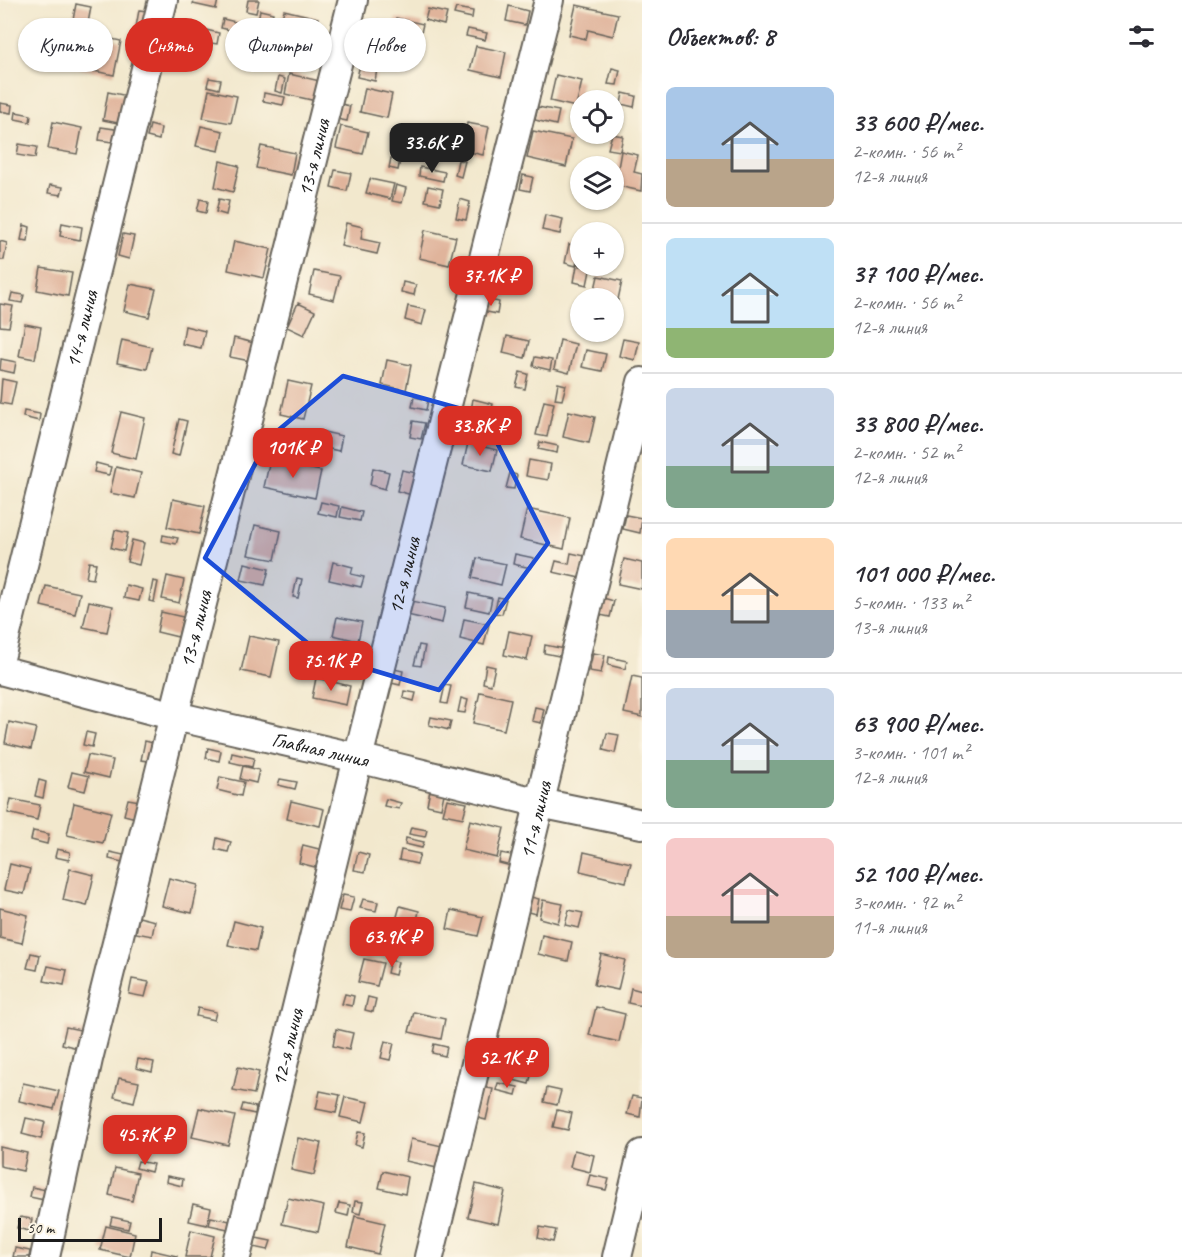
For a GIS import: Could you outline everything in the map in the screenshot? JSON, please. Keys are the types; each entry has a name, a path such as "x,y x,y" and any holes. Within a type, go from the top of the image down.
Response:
{"street":[{"name":"14-я линия","path":"0,658 163,0"},
{"name":"13-я линия","path":"45,1257 88,1059 353,0"},
{"name":"12-я линия","path":"236,1257 358,758 549,0"},
{"name":"11-я линия","path":"429,1257 642,382"},
{"name":"Главная линия","path":"0,670 175,716 540,803 642,824"},
{"path":"617,1257 642,1154"}],"highlighted area":[{"path":"343,376 483,415 548,543 439,690 322,655 205,558 269,438"}],"building":[{"path":"194,0 218,0 216,9 193,4"},
{"path":"248,0 259,0 256,13 246,11"},
{"path":"76,4 91,7 89,18 73,18"},
{"path":"576,5 618,14 613,36 588,30 586,39 569,35"},
{"path":"509,6 528,11 525,25 506,21"},
{"path":"456,8 473,11 472,18 454,14"},
{"path":"428,9 447,13 444,25 426,20"},
{"path":"139,10 147,11 146,18 138,18"},
{"path":"260,10 273,13 272,18 258,18"},
{"path":"284,10 318,18 282,18"},
{"path":"223,19 225,19 225,29 221,28"},
{"path":"468,29 487,33 485,40 466,36"},
{"path":"213,32 219,33 217,44 213,43"},
{"path":"113,39 121,41 114,75 99,72 113,72"},
{"path":"476,46 506,52 501,77 470,70"},
{"path":"612,68 620,70 617,85 608,84"},
{"path":"358,72 376,72 375,81 357,77"},
{"path":"289,74 320,81 316,101 285,94"},
{"path":"556,75 582,81 580,90 570,90 570,106 550,101"},
{"path":"278,77 285,79 282,93 275,91"},
{"path":"209,78 221,80 219,89 207,86"},
{"path":"365,88 392,94 387,118 360,112"},
{"path":"209,90 237,96 231,123 203,118"},
{"path":"108,92 128,96 123,124 103,120"},
{"path":"264,93 285,97 283,105 263,101"},
{"path":"624,93 636,96 634,107 624,105"},
{"path":"0,103 12,105 11,113 0,111"},
{"path":"341,104 350,106 347,121 337,119"},
{"path":"538,107 559,111 556,125 535,120"},
{"path":"16,112 31,115 30,122 15,119"},
{"path":"53,122 82,128 77,154 48,149"},
{"path":"467,123 489,127 483,155 461,150"},
{"path":"150,125 161,128 159,140 147,137"},
{"path":"201,126 223,131 219,151 196,146"},
{"path":"341,126 368,132 363,154 336,148"},
{"path":"101,127 121,130 119,143 99,140"},
{"path":"533,131 570,139 566,167 527,158"},
{"path":"19,144 37,147 35,158 17,155"},
{"path":"609,144 621,144 620,151 608,149"},
{"path":"261,146 295,153 291,175 256,168"},
{"path":"621,151 638,155 634,172 642,174 641,191 624,187 624,156 620,156"},
{"path":"391,158 400,160 398,170 389,168"},
{"path":"458,160 465,161 461,177 455,175"},
{"path":"220,161 239,166 233,192 215,187"},
{"path":"420,167 445,172 443,181 419,176"},
{"path":"335,170 351,173 347,191 331,187"},
{"path":"523,175 533,177 530,191 520,189"},
{"path":"370,179 394,184 390,199 366,193"},
{"path":"50,185 63,187 61,195 48,193"},
{"path":"396,185 406,188 402,203 392,201"},
{"path":"428,186 443,189 440,204 425,201"},
{"path":"200,199 208,201 206,213 197,211"},
{"path":"219,199 229,201 226,215 216,212"},
{"path":"460,199 470,202 466,220 456,218"},
{"path":"545,215 563,219 560,234 542,230"},
{"path":"62,223 82,227 80,240 60,236"},
{"path":"346,223 363,227 361,239 380,243 377,254 341,246"},
{"path":"24,225 30,227 28,241 21,240"},
{"path":"425,230 456,237 449,265 419,258"},
{"path":"123,234 134,236 129,259 118,256"},
{"path":"0,241 7,243 4,260 0,260"},
{"path":"234,241 271,249 264,278 228,270"},
{"path":"569,244 570,264 565,263"},
{"path":"461,258 476,261 472,278 457,275"},
{"path":"41,268 72,273 68,296 37,290"},
{"path":"314,271 340,276 334,300 309,294"},
{"path":"575,276 589,276 587,285 574,282"},
{"path":"598,276 622,281 620,288 595,288"},
{"path":"403,282 416,285 414,295 401,292"},
{"path":"130,284 156,289 149,317 124,311"},
{"path":"12,293 24,295 22,303 10,301"},
{"path":"485,299 499,302 497,314 482,311"},
{"path":"298,303 315,311 304,335 287,327"},
{"path":"0,304 13,306 9,327 0,326"},
{"path":"408,306 426,310 422,325 405,320"},
{"path":"25,324 41,327 35,359 19,356"},
{"path":"185,326 205,331 201,348 182,344"},
{"path":"507,336 529,341 525,358 503,353"},
{"path":"234,338 254,343 250,361 230,357"},
{"path":"624,339 639,342 635,360 619,356"},
{"path":"122,340 152,347 147,369 117,363"},
{"path":"560,340 576,344 569,373 554,369"},
{"path":"586,350 606,354 602,371 582,367"},
{"path":"535,357 552,360 550,370 533,366"},
{"path":"1,359 16,362 14,373 0,370"},
{"path":"387,360 411,365 406,390 382,385"},
{"path":"520,372 528,374 525,389 516,387"},
{"path":"2,379 16,382 11,405 0,403"},
{"path":"288,381 311,386 303,419 281,414"},
{"path":"558,383 566,385 562,400 555,399"},
{"path":"414,397 428,400 426,410 412,407"},
{"path":"473,399 493,404 489,421 470,417"},
{"path":"544,401 554,403 547,437 536,435"},
{"path":"24,411 40,414 39,421 23,417"},
{"path":"569,411 595,417 589,443 563,437"},
{"path":"121,412 145,418 136,459 111,453"},
{"path":"179,419 187,421 179,456 171,454"},
{"path":"413,421 425,423 421,439 410,437"},
{"path":"476,421 489,424 486,437 473,434"},
{"path":"324,432 342,436 339,451 321,447"},
{"path":"540,442 558,446 557,453 538,449"},
{"path":"468,443 497,450 492,471 463,465"},
{"path":"270,460 321,471 315,498 264,487"},
{"path":"529,460 551,464 548,480 526,476"},
{"path":"96,463 111,467 109,475 94,472"},
{"path":"116,467 141,473 135,498 110,493"},
{"path":"373,468 389,472 385,489 370,485"},
{"path":"402,470 421,474 416,496 397,491"},
{"path":"510,473 517,475 514,489 506,488"},
{"path":"173,499 205,506 199,534 167,527"},
{"path":"321,502 339,506 337,517 318,513"},
{"path":"342,507 362,512 360,521 340,517"},
{"path":"527,509 570,518 564,549 520,539"},
{"path":"626,515 642,518 640,533 623,529"},
{"path":"255,525 281,531 275,560 248,555"},
{"path":"115,530 128,533 124,551 111,548"},
{"path":"163,535 178,538 176,544 162,541"},
{"path":"132,540 144,543 139,565 127,562"},
{"path":"571,553 585,556 580,578 553,572 556,561 569,564"},
{"path":"515,554 534,558 531,568 513,564"},
{"path":"477,558 506,564 501,585 472,578"},
{"path":"624,559 642,563 642,589 618,584"},
{"path":"89,562 96,563 93,579 86,578"},
{"path":"333,562 353,567 351,574 364,577 361,587 329,580"},
{"path":"245,563 269,569 265,585 241,580"},
{"path":"167,576 184,580 179,603 162,599"},
{"path":"297,578 302,579 298,598 293,597"},
{"path":"153,581 158,582 154,602 149,601"},
{"path":"126,585 142,589 139,601 124,598"},
{"path":"46,586 80,593 75,614 41,606"},
{"path":"469,593 492,598 489,612 466,607"},
{"path":"498,597 506,599 502,614 494,613"},
{"path":"603,598 614,601 610,617 600,615"},
{"path":"407,600 445,608 442,623 403,614"},
{"path":"89,601 113,606 107,632 83,627"},
{"path":"161,612 183,617 178,637 157,632"},
{"path":"337,617 362,622 358,641 333,635"},
{"path":"464,619 489,624 484,645 460,639"},
{"path":"509,631 532,636 527,660 504,655"},
{"path":"249,636 279,642 271,677 241,671"},
{"path":"419,645 425,646 421,666 414,665"},
{"path":"545,645 565,649 564,657 544,653"},
{"path":"593,653 605,655 601,673 589,671"},
{"path":"326,657 344,661 341,671 323,667"},
{"path":"609,657 627,661 625,669 608,665"},
{"path":"486,665 495,667 491,685 483,683"},
{"path":"390,668 403,671 400,685 387,682"},
{"path":"632,676 642,678 642,717 624,713"},
{"path":"316,678 350,686 346,705 312,698"},
{"path":"445,685 451,686 447,704 441,703"},
{"path":"404,691 416,693 414,701 403,698"},
{"path":"480,692 511,699 504,730 473,723"},
{"path":"461,698 468,700 465,713 458,712"},
{"path":"535,707 544,709 541,723 532,721"},
{"path":"431,717 451,721 449,730 429,725"},
{"path":"9,722 36,728 31,749 5,743"},
{"path":"86,732 95,734 92,747 83,745"},
{"path":"607,733 619,735 615,753 603,750"},
{"path":"145,741 153,743 148,761 141,760"},
{"path":"208,748 221,751 219,761 206,758"},
{"path":"232,753 254,758 252,767 230,762"},
{"path":"88,755 113,760 109,778 84,772"},
{"path":"243,766 259,770 256,783 240,779"},
{"path":"72,772 89,776 85,791 68,787"},
{"path":"220,777 244,782 241,796 217,790"},
{"path":"280,779 297,782 295,789 278,785"},
{"path":"39,780 46,782 43,798 35,796"},
{"path":"430,790 444,794 441,808 427,805"},
{"path":"11,799 40,805 37,820 8,813"},
{"path":"128,799 140,801 136,818 124,815"},
{"path":"386,799 401,803 399,809 384,806"},
{"path":"447,799 467,803 463,818 443,814"},
{"path":"291,801 324,809 320,826 287,819"},
{"path":"74,803 111,812 103,843 67,835"},
{"path":"470,820 504,828 497,858 463,850"},
{"path":"411,827 427,830 425,837 409,834"},
{"path":"33,831 49,834 47,844 31,840"},
{"path":"217,838 231,842 228,852 215,849"},
{"path":"406,838 424,842 422,848 405,844"},
{"path":"303,845 323,850 319,868 299,863"},
{"path":"57,849 70,852 69,860 55,857"},
{"path":"401,850 420,854 417,864 399,860"},
{"path":"110,852 128,856 127,863 109,859"},
{"path":"358,852 369,855 365,872 354,870"},
{"path":"584,852 631,863 626,882 580,871"},
{"path":"501,853 517,856 515,867 499,863"},
{"path":"10,864 30,869 24,894 4,890"},
{"path":"70,869 94,875 87,906 63,900"},
{"path":"169,878 198,885 192,913 162,906"},
{"path":"343,895 354,897 350,912 339,910"},
{"path":"523,895 539,899 536,914 520,910"},
{"path":"363,899 378,902 376,911 360,908"},
{"path":"543,900 563,904 558,923 539,918"},
{"path":"400,906 419,911 416,925 396,920"},
{"path":"0,908 28,915 22,943 0,938"},
{"path":"451,910 483,917 478,936 447,929"},
{"path":"569,910 583,913 579,928 565,925"},
{"path":"139,917 155,921 152,936 136,933"},
{"path":"234,921 261,928 256,951 228,945"},
{"path":"388,934 405,938 402,949 385,946"},
{"path":"542,935 572,942 568,961 538,954"},
{"path":"31,953 40,955 37,970 27,968"},
{"path":"601,954 625,960 618,990 594,985"},
{"path":"364,959 383,963 377,986 358,982"},
{"path":"390,960 398,962 395,975 387,973"},
{"path":"48,966 67,970 64,985 44,981"},
{"path":"132,979 149,982 145,997 129,994"},
{"path":"631,988 642,991 642,1006 628,1003"},
{"path":"345,994 354,996 352,1006 342,1004"},
{"path":"368,997 376,999 373,1012 365,1010"},
{"path":"596,1007 625,1014 619,1042 589,1035"},
{"path":"198,1008 216,1012 214,1020 196,1016"},
{"path":"414,1012 445,1019 441,1039 409,1032"},
{"path":"66,1027 85,1031 81,1049 62,1044"},
{"path":"336,1029 353,1033 349,1050 333,1046"},
{"path":"385,1041 394,1043 390,1060 381,1058"},
{"path":"434,1044 447,1047 445,1056 432,1053"},
{"path":"511,1052 535,1058 529,1084 505,1078"},
{"path":"138,1059 154,1062 152,1072 136,1068"},
{"path":"238,1067 259,1072 254,1094 233,1090"},
{"path":"119,1078 139,1082 134,1102 114,1097"},
{"path":"23,1083 59,1091 54,1109 19,1101"},
{"path":"498,1083 518,1087 516,1095 496,1090"},
{"path":"481,1087 493,1089 486,1120 474,1117"},
{"path":"547,1088 561,1091 557,1105 544,1102"},
{"path":"320,1091 340,1095 336,1113 316,1109"},
{"path":"632,1096 642,1098 640,1117 627,1114"},
{"path":"345,1097 368,1102 363,1122 340,1117"},
{"path":"243,1104 256,1107 255,1114 241,1111"},
{"path":"199,1108 235,1116 228,1145 192,1137"},
{"path":"557,1110 572,1113 568,1130 553,1127"},
{"path":"26,1118 45,1122 41,1139 22,1134"},
{"path":"358,1132 365,1133 362,1147 355,1145"},
{"path":"298,1138 321,1143 314,1175 291,1170"},
{"path":"411,1139 442,1146 437,1168 406,1161"},
{"path":"0,1147 27,1153 23,1171 0,1166"},
{"path":"574,1150 594,1155 590,1172 570,1167"},
{"path":"138,1161 153,1164 151,1172 136,1168"},
{"path":"115,1168 138,1173 132,1201 109,1195"},
{"path":"383,1171 408,1177 405,1194 379,1188"},
{"path":"590,1175 609,1179 606,1190 587,1186"},
{"path":"167,1176 183,1179 182,1186 166,1182"},
{"path":"476,1184 505,1191 498,1224 468,1217"},
{"path":"32,1187 46,1190 44,1200 30,1197"},
{"path":"288,1198 324,1206 318,1232 282,1224"},
{"path":"355,1201 363,1202 360,1214 353,1212"},
{"path":"339,1203 350,1205 348,1216 336,1213"},
{"path":"193,1204 211,1208 207,1225 189,1221"},
{"path":"355,1216 385,1223 378,1254 348,1247"},
{"path":"20,1217 32,1219 29,1231 17,1228"},
{"path":"112,1217 130,1221 128,1229 110,1225"},
{"path":"211,1217 230,1221 228,1229 209,1225"},
{"path":"106,1226 135,1233 130,1257 100,1250"},
{"path":"540,1227 556,1230 553,1242 538,1238"},
{"path":"191,1230 215,1236 210,1257 185,1257"},
{"path":"256,1238 271,1241 268,1250 254,1247"},
{"path":"15,1248 30,1251 29,1257 13,1257"},
{"path":"151,1250 177,1256 177,1257 150,1257"}]}
